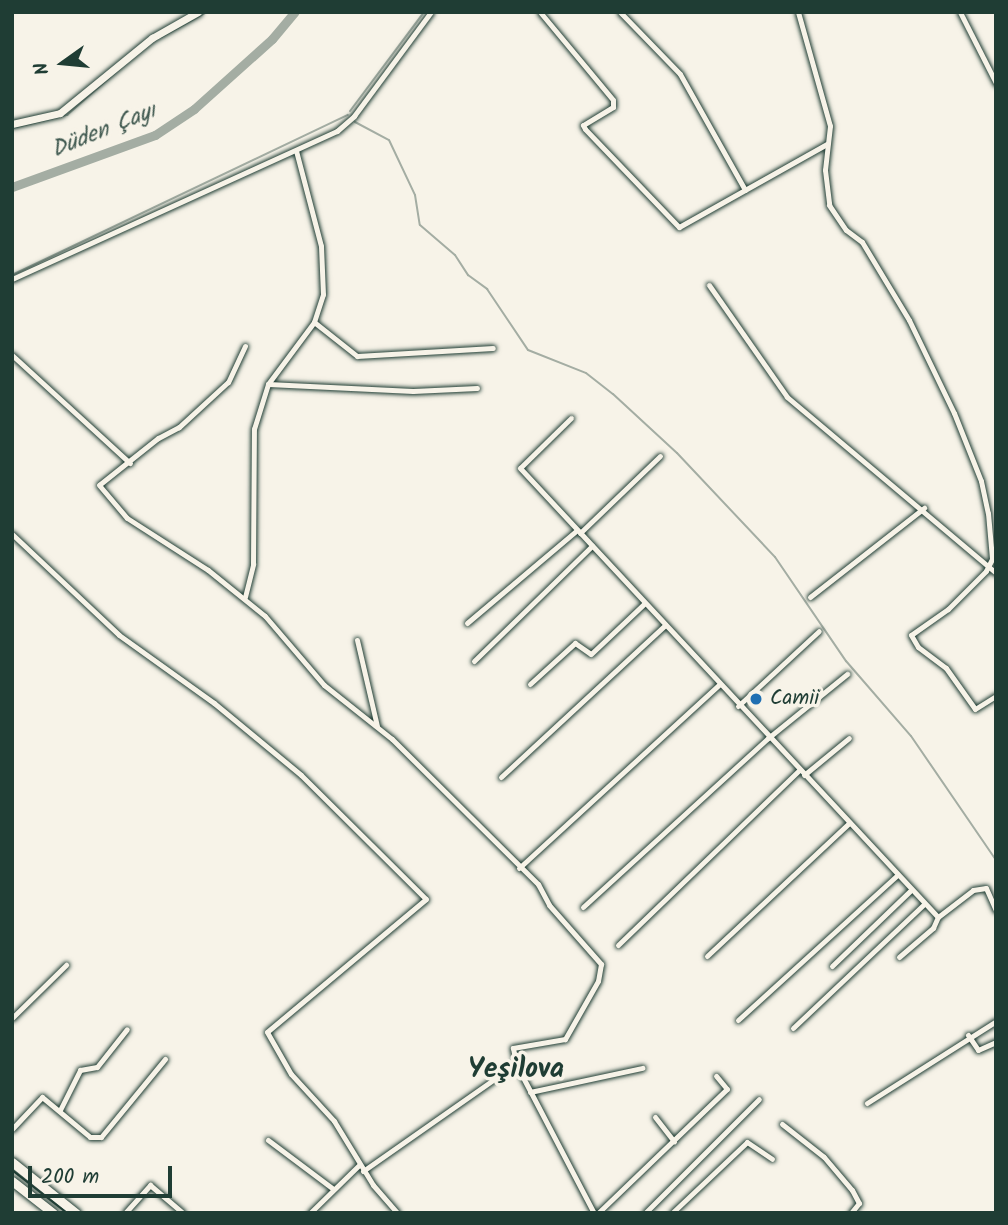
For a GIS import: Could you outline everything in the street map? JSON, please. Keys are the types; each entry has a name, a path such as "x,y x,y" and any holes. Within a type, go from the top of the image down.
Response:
{"main road":[{"path":"12,1162 76,1213"},
{"path":"12,1181 53,1213"}],"street":[{"path":"12,124 60,113 152,38 198,12"},
{"path":"12,279 296,151 348,123 430,12"},
{"path":"541,12 613,100 613,107 583,125 585,129 679,227 827,144"},
{"path":"620,12 680,74 745,190"},
{"path":"798,12 830,126 827,144 829,205 846,230 862,242 909,320 981,481 992,541 989,564 978,582 911,635 918,648 946,668 975,709 996,696"},
{"path":"960,12 996,83"},
{"path":"245,597 254,545 251,446 268,384 314,322 323,294 323,254 296,151"},
{"path":"709,285 787,397 924,509 996,573"},
{"path":"314,322 357,356 493,348"},
{"path":"245,346 228,382 179,427 158,438 130,463 101,480 99,485 110,502 136,526 245,597 324,685 377,726 543,890 549,905 602,968 565,1039 513,1048 516,1064 530,1092 596,1213 727,1089 716,1076"},
{"path":"12,355 130,463"},
{"path":"268,384 413,391 477,388"},
{"path":"571,418 520,468 923,905 938,916"},
{"path":"467,623 578,531 660,456"},
{"path":"810,597 924,509"},
{"path":"12,534 119,635 214,703 301,775 426,900 267,1032 291,1074 334,1121 361,1168 393,1211"},
{"path":"474,661 592,546"},
{"path":"530,684 575,643 591,654 645,603"},
{"path":"500,777 665,625"},
{"path":"738,706 818,631"},
{"path":"357,640 377,726"},
{"path":"583,907 768,738 847,674"},
{"path":"519,868 719,685"},
{"path":"618,946 802,773 849,738"},
{"path":"707,956 848,824"},
{"path":"738,1020 896,876"},
{"path":"899,957 933,928 938,916 979,888 986,888 996,909"},
{"path":"832,966 910,891"},
{"path":"793,1028 923,905"},
{"path":"12,1018 66,965"},
{"path":"867,1102 968,1035 996,1021"},
{"path":"60,1110 80,1070 97,1067 127,1029"},
{"path":"968,1035 978,1050 996,1042"},
{"path":"12,1129 42,1097 90,1137 101,1137 165,1059"},
{"path":"310,1213 331,1188 516,1064"},
{"path":"530,1092 642,1068"},
{"path":"645,1213 759,1099"},
{"path":"655,1117 674,1141"},
{"path":"782,1124 824,1157 852,1190 859,1203 850,1213"},
{"path":"268,1139 331,1188"},
{"path":"672,1213 747,1142 772,1159"},
{"path":"125,1213 150,1185 183,1213"}],"waterway":[{"path":"161,37 207,12"},
{"name":"Düden Çayı","path":"12,187 155,135 194,109 272,39 295,12"},
{"path":"350,111 424,12"},
{"path":"12,128 67,115 126,63"},
{"path":"12,275 348,115"},
{"path":"355,122 389,140 415,195 420,225 455,255 468,275 487,289 528,350 586,373 613,394 677,453 775,557 846,661 911,736 996,860"}],"tram line":[{"path":"12,1170 67,1213"}],"place":[{"name":"Camii","path":"756,699"}],"district":[{"name":"Yeşilova","path":"516,1070"}]}
